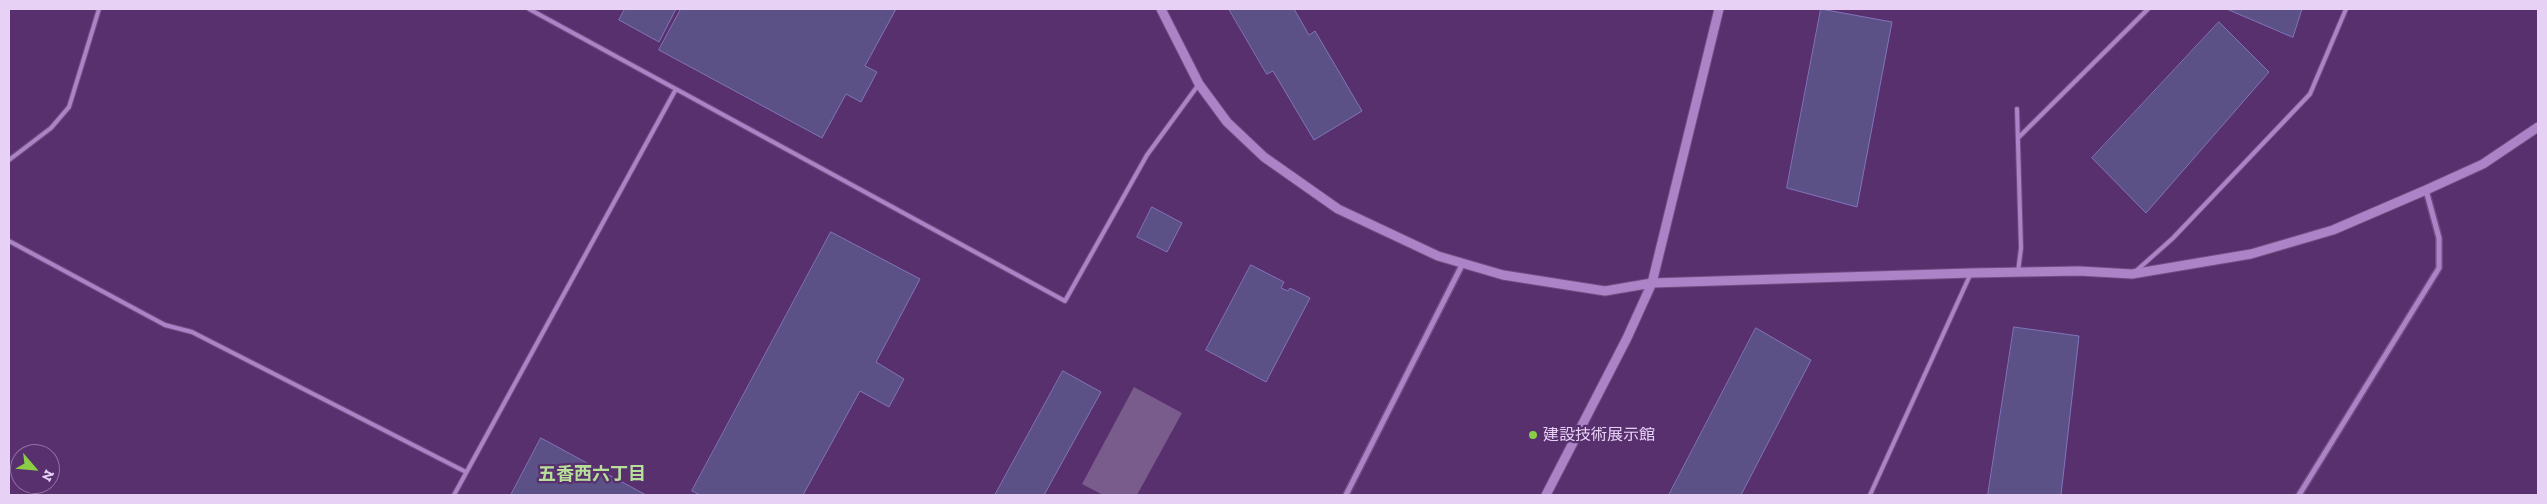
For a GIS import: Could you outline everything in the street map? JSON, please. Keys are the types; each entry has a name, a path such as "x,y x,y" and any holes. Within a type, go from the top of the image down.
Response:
{"street":[{"path":"1161,9 1199,84 1227,122 1264,157 1338,209 1438,256 1503,275 1597,290 1652,283 1971,273 2080,271 2132,274 2251,254 2333,230 2426,190 2483,164 2538,127"},
{"path":"1546,495 1628,338 1652,283 1719,9"},
{"path":"2299,495 2439,268 2439,238 2426,190"},
{"path":"1346,495 1463,263"}],"lane":[{"path":"9,160 50,128 68,107 99,9"},
{"path":"529,9 1065,301 1147,155 1199,84"},
{"path":"2019,137 2148,9"},
{"path":"2132,274 2172,238 2310,94 2346,9"},
{"path":"454,495 676,89"},
{"path":"2017,109 2022,248 2018,272"},
{"path":"9,241 166,325 192,332 466,472"},
{"path":"1870,495 1971,273"}],"shaded area":[{"path":"1134,387 1182,413 1137,495 1103,495 1082,484"}],"building":[{"path":"625,9 676,9 659,42 619,20"},
{"path":"681,9 896,9 865,66 877,72 861,102 846,94 822,138 659,50"},
{"path":"1229,9 1294,9 1309,35 1315,31 1362,111 1314,140 1273,71 1267,74"},
{"path":"1821,9 1892,22 1857,207 1787,188"},
{"path":"2227,9 2302,9 2293,37"},
{"path":"2219,22 2269,72 2146,213 2092,158"},
{"path":"1152,207 1182,223 1167,252 1137,237"},
{"path":"831,232 920,279 876,362 904,379 889,407 860,391 803,495 700,495 692,491"},
{"path":"1251,265 1284,282 1281,288 1288,291 1290,288 1310,298 1266,382 1206,350"},
{"path":"2014,327 2079,336 2061,495 1988,495"},
{"path":"1756,328 1811,360 1741,495 1669,495"},
{"path":"1063,371 1101,392 1044,495 995,495"},
{"path":"541,438 646,495 511,495"}],"place":[{"name":"建設技術展示館","path":"1533,435"}],"district":[{"name":"五香西六丁目","path":"592,475"}]}
